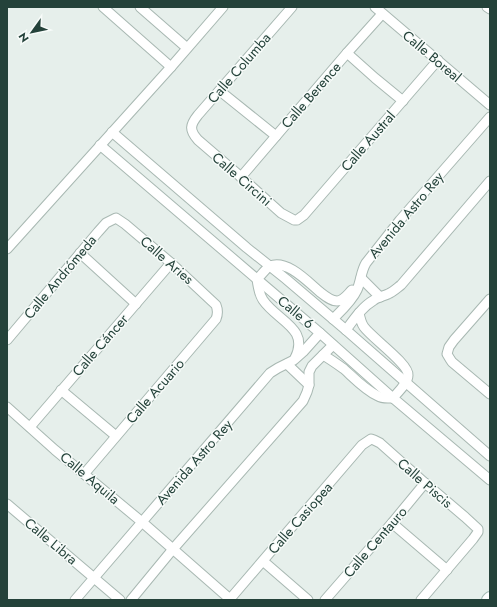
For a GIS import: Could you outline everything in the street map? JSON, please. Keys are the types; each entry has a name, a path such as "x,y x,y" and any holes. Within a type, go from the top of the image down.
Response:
{"street":[{"path":"103,7 171,68"},
{"path":"140,7 187,48"},
{"path":"7,249 171,68 223,7"},
{"name":"Calle Columba","path":"191,130 193,122 292,7"},
{"name":"Calle Boreal","path":"375,7 490,105"},
{"name":"Calle Berence","path":"242,177 382,14"},
{"path":"347,53 403,101"},
{"name":"Calle Austral","path":"297,220 304,215 438,60"},
{"path":"220,91 276,136"},
{"name":"Avenida Astro Rey","path":"333,319 353,297 358,289 363,267 375,251 400,220 490,117"},
{"name":"Calle Circini","path":"191,130 198,140 242,177 281,213 290,219 297,220"},
{"name":"Calle 6","path":"112,132 269,267 346,330 464,435 490,456"},
{"name":"Calle 6","path":"100,146 490,480"},
{"path":"346,330 359,313 374,300 394,291 401,285 490,181"},
{"name":"Calle Andrómeda","path":"7,340 106,223 116,218"},
{"name":"Calle Aries","path":"116,218 171,263 216,305"},
{"path":"214,243 225,229"},
{"path":"80,254 136,304"},
{"name":"Calle Cáncer","path":"30,427 171,263"},
{"path":"309,385 291,362 297,354 300,341 289,325 263,300 258,289 257,280 269,267 281,265 290,268 325,296 336,301 344,298 360,280 380,297"},
{"path":"490,298 448,347 447,354 450,359 490,394"},
{"name":"Calle Acuario","path":"85,473 216,319 218,309 216,305"},
{"path":"323,355 378,397 393,398 406,382 408,372 405,367 365,329 359,313"},
{"name":"Avenida Astro Rey","path":"75,600 270,374 278,368 291,362 303,352 320,333"},
{"path":"131,600 173,549 303,401 309,385 309,372 312,366 333,345"},
{"path":"61,390 116,436"},
{"name":"Calle Aquila","path":"7,407 231,599"},
{"name":"Calle Piscis","path":"371,439 380,443 424,483 477,527 478,532 473,540 447,570"},
{"name":"Calle Casiopea","path":"231,599 362,445 371,439"},
{"name":"Calle Centauro","path":"325,600 392,523 424,483"},
{"name":"Calle Libra","path":"7,504 120,600"},
{"path":"392,523 447,570 421,600"},
{"path":"263,561 308,600"}]}
